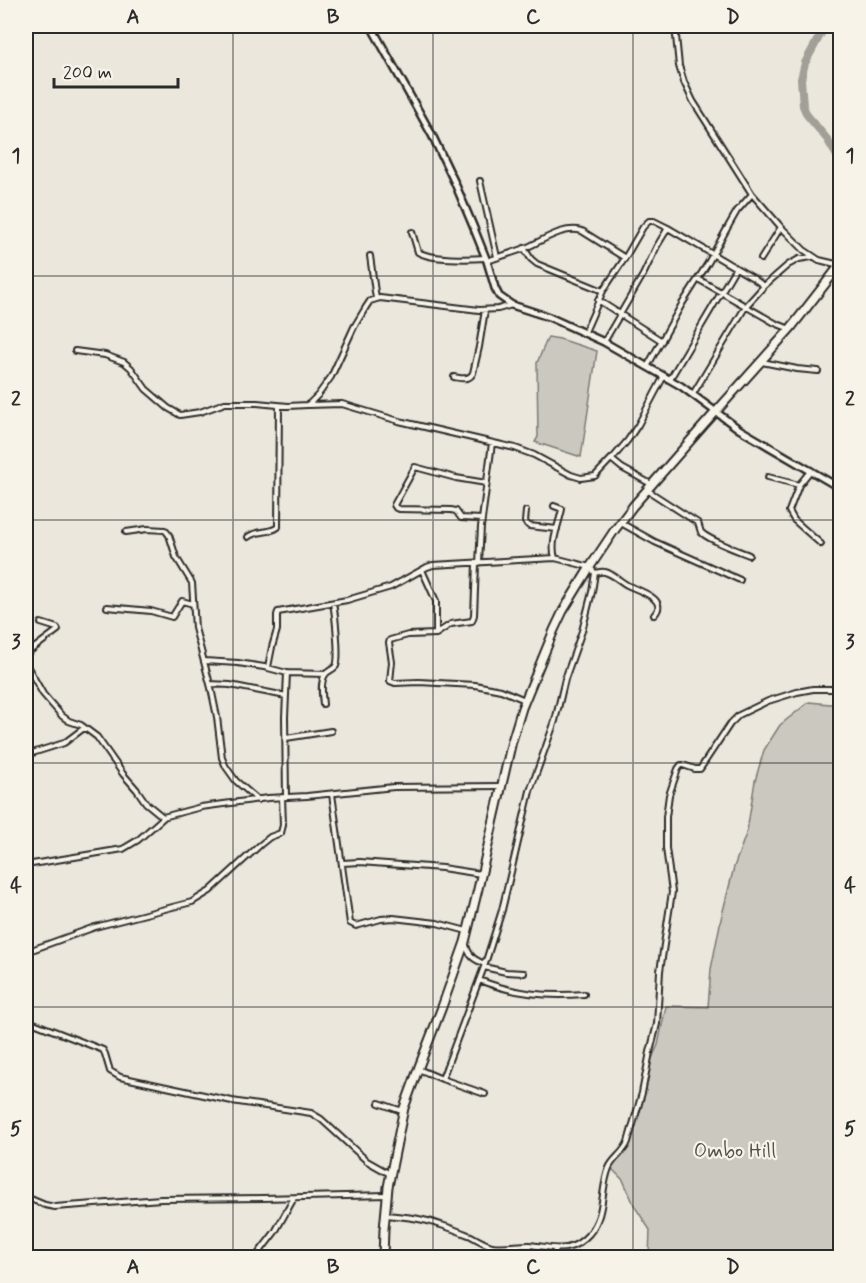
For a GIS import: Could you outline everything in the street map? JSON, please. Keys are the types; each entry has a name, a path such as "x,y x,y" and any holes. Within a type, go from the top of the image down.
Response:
{"highway":[{"path":"383,1255 390,1174 404,1108 465,942 512,741 525,700 554,630 563,611 593,570 620,523 649,487 790,329 840,265"}],"street":[{"path":"371,26 432,135 473,226 496,292 502,298 512,305 549,317 604,342 693,394 736,428 840,488"},
{"path":"675,26 684,82 693,101 752,194 804,250 819,260 840,265"},
{"path":"480,182 497,257"},
{"path":"647,367 737,212 752,194"},
{"path":"585,332 597,300 647,222 654,221 668,228 764,286"},
{"path":"761,259 781,227"},
{"path":"604,342 668,228"},
{"path":"412,232 418,252 422,255 486,260 524,248 567,230 579,229 626,258"},
{"path":"524,248 537,264 603,291"},
{"path":"370,256 376,299"},
{"path":"693,394 746,306 764,286 794,262 813,257"},
{"path":"75,351 105,355 124,362 146,389 180,415 200,412 225,403 279,406 342,404 399,421 523,450 581,478 595,476 628,440 735,269"},
{"path":"698,279 775,323 790,329"},
{"path":"307,405 318,395 331,377 347,341 370,301 380,298 484,310 512,305"},
{"path":"597,300 662,341"},
{"path":"453,377 472,376 477,360 484,310"},
{"path":"761,362 818,371"},
{"path":"248,537 253,533 277,529 279,525 279,406"},
{"path":"492,443 473,619 469,622 451,624 435,634 408,635 390,640 392,662 390,682 475,685 501,690 525,700"},
{"path":"611,459 698,523 700,531 707,536 749,555"},
{"path":"482,519 461,518 456,511 451,510 399,509 394,505 415,467 486,483"},
{"path":"811,470 799,485 790,507 790,514 821,544"},
{"path":"768,477 799,485"},
{"path":"554,506 562,509 553,549 555,558"},
{"path":"526,511 525,522 529,526 557,529"},
{"path":"620,523 655,542 740,580"},
{"path":"126,532 161,529 167,532 176,557 192,583 195,628 210,684 223,763 236,781 258,800"},
{"path":"268,668 278,630 277,613 333,603 391,587 433,565 555,558 566,560 605,572 652,597 658,606 654,615"},
{"path":"422,570 436,601 435,634"},
{"path":"442,1079 502,910 530,790 555,721 565,679 582,631 592,592 593,570"},
{"path":"107,607 152,611 172,617 182,601 193,604"},
{"path":"204,661 238,663 287,673 325,674 334,668 337,661 333,603"},
{"path":"26,654 58,630 41,623"},
{"path":"26,664 43,694 62,717 84,728 100,741 146,803 164,817"},
{"path":"26,952 95,927 185,904 206,894 260,844 281,833 285,776 287,673"},
{"path":"323,704 322,682 325,674"},
{"path":"210,684 230,685 286,696"},
{"path":"385,1215 438,1224 493,1246 530,1245 555,1249 568,1247 588,1234 600,1214 607,1173 612,1163 627,1146 644,1085 657,1024 660,971 672,892 666,854 666,823 669,795 678,769 683,765 700,769 734,719 761,703 805,690 840,689"},
{"path":"26,755 64,743 84,728"},
{"path":"286,738 331,731"},
{"path":"26,865 123,849 138,840 164,817 201,807 394,787 501,786"},
{"path":"332,794 348,920 352,926 393,918 437,923 468,931"},
{"path":"342,863 360,862 442,868 481,874"},
{"path":"465,942 471,957 484,965 506,972 524,973"},
{"path":"479,980 503,989 528,994 552,996 585,994"},
{"path":"26,1020 103,1050 110,1071 120,1077 232,1101 310,1113 321,1119 359,1155 390,1174"},
{"path":"418,1070 485,1094"},
{"path":"379,1103 399,1110 404,1108"},
{"path":"26,1197 55,1207 161,1199 387,1195"},
{"path":"255,1257 275,1232 294,1198"},
{"path":"554,1257 555,1249"},
{"path":"375,1257 383,1255"}],"green space":[{"path":"548,337 597,351 581,457 535,442 538,437 537,363"},
{"name":"Ombo Hill","path":"809,702 840,705 840,1257 649,1257 650,1230 635,1207 623,1180 610,1167 622,1151 637,1112 648,1067 658,1045 666,1006 708,1007 711,969 721,919 734,867 747,831 755,781 764,750 780,725"}],"waterway":[{"path":"825,26 805,63 801,79 803,106 840,161"}]}
